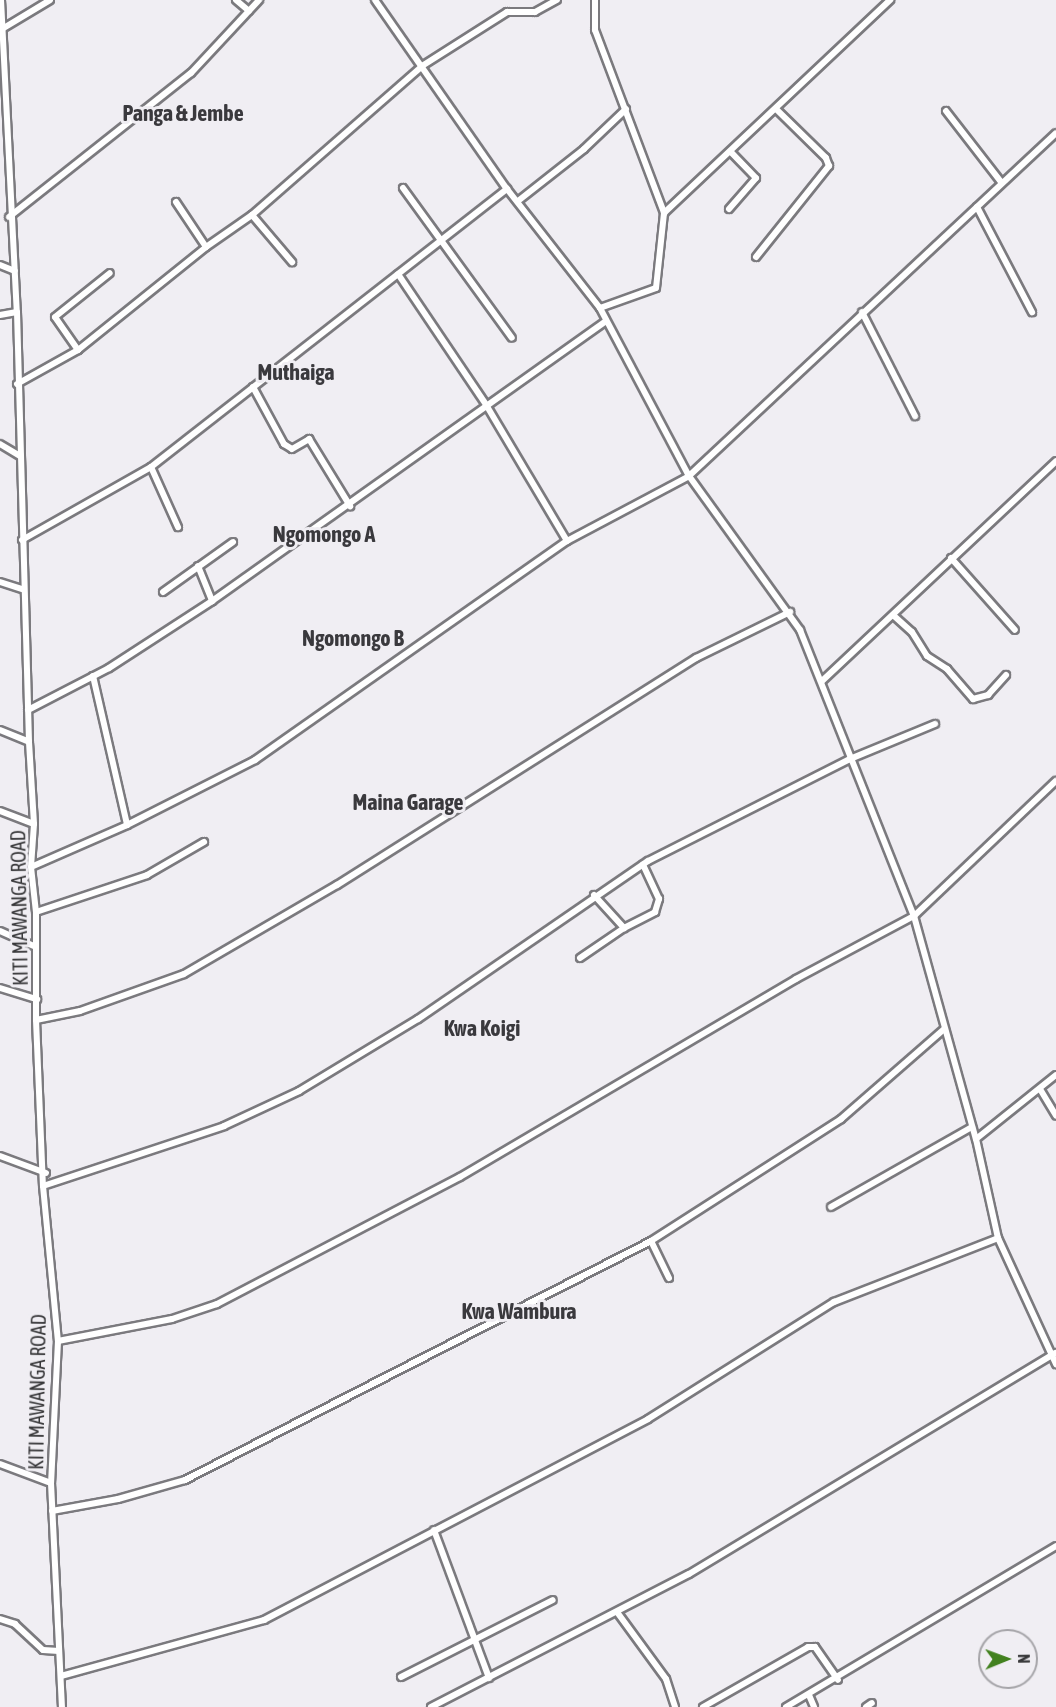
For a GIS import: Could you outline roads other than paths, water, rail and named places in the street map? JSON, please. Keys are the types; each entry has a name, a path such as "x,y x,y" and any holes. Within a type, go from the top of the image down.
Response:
{"street":[{"name":"KITI MAWANGA ROAD","path":"1,0 9,217 17,312 17,384 28,742 34,824 31,867 36,912 34,946 36,1020 46,1173 43,1186 58,1341 51,1483 62,1707"},
{"path":"2,29 50,0"},
{"path":"236,0 249,11"},
{"path":"9,217 175,87 259,0"},
{"path":"375,0 507,189 600,308 689,476 790,612 822,681 850,759 914,916 976,1139 998,1238 1054,1354 1056,1364"},
{"path":"17,384 78,350 206,247 252,215 422,66 507,12 535,12 557,0"},
{"path":"595,0 592,21 664,213 656,288 600,308"},
{"path":"664,213 732,153 890,0"},
{"path":"518,201 584,149 626,109"},
{"path":"756,257 829,166 777,110"},
{"path":"946,111 1001,182"},
{"path":"31,867 127,825 255,760 567,541 689,476 1056,133"},
{"path":"729,209 756,177 732,153"},
{"path":"403,188 440,243 512,338"},
{"path":"22,540 152,467 507,189"},
{"path":"176,202 206,247"},
{"path":"977,207 1032,312"},
{"path":"252,215 292,262"},
{"path":"0,264 15,270"},
{"path":"78,350 55,317 110,273"},
{"path":"398,274 487,406 567,541"},
{"path":"0,315 17,312"},
{"path":"862,312 915,416"},
{"path":"28,710 93,676 212,601 350,506 606,321"},
{"path":"253,387 284,444 292,449 309,439 350,506"},
{"path":"0,444 20,456"},
{"path":"822,681 1056,461"},
{"path":"152,467 178,527"},
{"path":"163,592 233,542"},
{"path":"951,558 1015,630"},
{"path":"198,566 212,601"},
{"path":"0,582 24,590"},
{"path":"36,1020 80,1011 184,974 346,880 696,658 790,612"},
{"path":"893,615 912,632 927,656 947,669 973,699 988,695 1006,675"},
{"path":"93,676 127,825"},
{"path":"43,1186 224,1126 299,1091 418,1019 594,895 643,865 850,759 935,724"},
{"path":"0,730 28,742"},
{"path":"58,1341 162,1322 217,1304 460,1178 796,979 914,916 1056,781"},
{"path":"0,811 34,824"},
{"path":"36,912 147,875 204,842"},
{"path":"580,958 624,928 649,918 658,904 643,865"},
{"path":"594,895 624,928"},
{"path":"0,931 34,946"},
{"path":"0,988 37,999"},
{"path":"52,1511 118,1500 186,1480 651,1241 841,1119 944,1029"},
{"path":"976,1139 1056,1075"},
{"path":"1040,1089 1056,1116"},
{"path":"831,1207 972,1127"},
{"path":"0,1156 46,1173"},
{"path":"61,1676 264,1620 648,1419 834,1302 998,1238"},
{"path":"651,1241 669,1278"},
{"path":"431,1707 618,1612 770,1527 1054,1354"},
{"path":"0,1464 51,1483"},
{"path":"434,1530 489,1678"},
{"path":"786,1707 838,1680 1056,1546"},
{"path":"401,1677 476,1642 553,1600"},
{"path":"618,1612 666,1678 675,1707"},
{"path":"0,1619 15,1624 43,1650 59,1651"},
{"path":"703,1707 808,1647 815,1647 838,1680"},
{"path":"809,1695 814,1707"},
{"path":"866,1707 872,1703"}],"district":[{"name":"Panga & Jembe","path":"183,114"},
{"name":"Muthaiga","path":"296,373"},
{"name":"Ngomongo A","path":"324,535"},
{"name":"Ngomongo B","path":"353,639"},
{"name":"Maina Garage","path":"408,803"},
{"name":"Kwa Koigi","path":"482,1029"},
{"name":"Kwa Wambura","path":"519,1312"}]}
